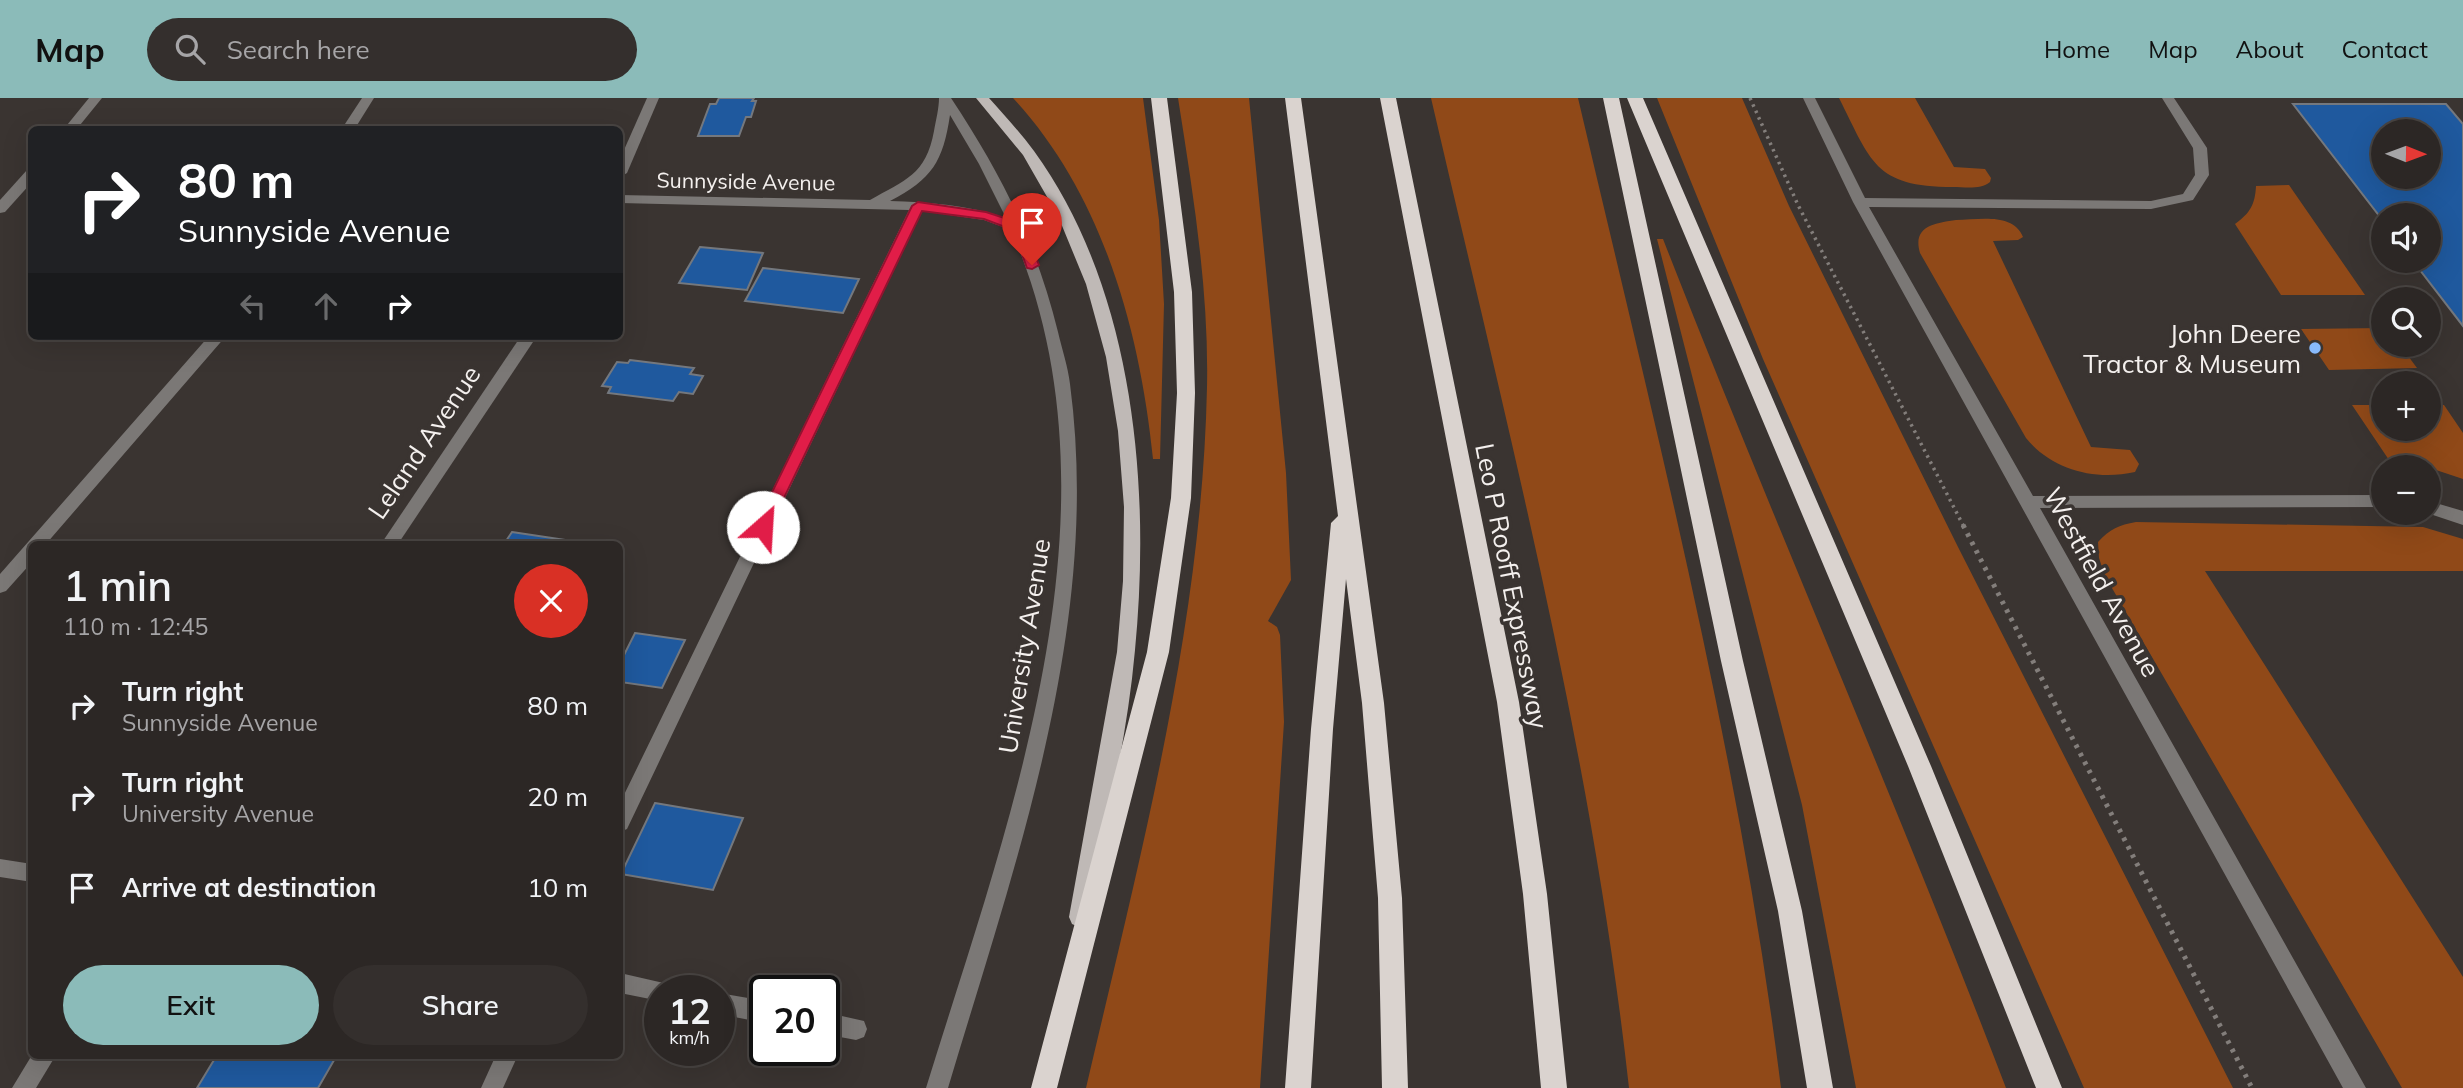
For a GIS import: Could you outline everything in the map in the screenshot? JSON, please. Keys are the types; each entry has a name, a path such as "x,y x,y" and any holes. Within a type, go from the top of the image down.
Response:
{"highway":[{"path":"1044,1088 1158,652 1181,498 1186,393 1183,292 1159,98"},
{"path":"1293,98 1373,703 1389,886 1395,1088"},
{"name":"Leo P Rooff Expressway","path":"1388,98 1508,702 1535,894 1554,1088"},
{"path":"1611,98 1732,661 1790,911 1820,1088"},
{"path":"1635,98 1680,211 1840,578 2049,1088"},
{"path":"1298,1088 1322,729 1344,486"}],"main road":[{"path":"982,98 1009,125 1043,172 1070,222 1090,272 1107,330 1122,400 1130,485 1132,565 1126,652 1058,1033"}],"street":[{"path":"72,126 96,98"},
{"path":"350,126 368,98"},
{"path":"623,166 653,98"},
{"name":"Westfield Avenue","path":"1809,98 1860,202 2355,1088"},
{"path":"1860,202 2151,205 2188,197 2202,175 2200,148 2168,98"},
{"name":"Sunnyside Avenue","path":"873,204 917,182 930,167 939,147 946,99"},
{"name":"University Avenue","path":"937,1088 1040,740 1069,557 1070,486 1066,412 1055,345 1039,284 1018,227 946,99"},
{"path":"0,187 25,187"},
{"path":"0,209 25,187"},
{"name":"Sunnyside Avenue","path":"623,199 918,206 986,216 1018,227"},
{"path":"623,817 918,206"},
{"path":"39,541 214,340"},
{"name":"Leland Avenue","path":"391,541 525,340"},
{"path":"2028,502 2371,501"},
{"path":"2441,511 2463,518"},
{"path":"0,586 28,554"},
{"path":"0,868 28,872"},
{"path":"623,984 644,988"},
{"path":"840,1026 856,1029"},
{"path":"23,1088 43,1059"},
{"path":"492,1088 506,1059"}],"path":[{"path":"1750,98 1798,205 2252,1088"}],"shaded area":[{"path":"1013,98 1143,98 1159,220 1164,304 1160,459 1153,459 1138,362 1112,267 1071,177 1044,136"},
{"path":"1178,98 1249,98 1286,473 1291,580 1268,621 1277,627 1280,635 1284,722 1260,1088 1086,1088 1165,740 1194,565 1203,476 1207,351 1203,278"},
{"path":"1431,98 1578,98 1665,467 1719,714 1763,963 1781,1088 1629,1088 1613,963 1570,714 1545,590"},
{"path":"1657,98 1742,98 1789,206 1958,547 2233,1088 2084,1088 1763,359"},
{"path":"1839,98 1915,98 1954,167 1985,169 1991,178 1990,182 1972,188 1927,186 1906,182 1891,175 1878,166 1868,154"},
{"path":"2289,185 2365,295 2281,295 2235,224 2251,208 2256,186"},
{"path":"1994,219 2018,229 2023,237 2018,240 1993,241 2091,447 2130,450 2139,464 2135,472 2105,475 2075,470 2048,458 2026,438 1920,253 1918,244 1922,231 1933,225 1956,220"},
{"path":"1657,239 1663,239 2006,1088 1856,1088 1802,805"},
{"path":"2371,328 2371,357 2409,357 2417,368 2329,370 2301,329"},
{"path":"2352,405 2371,405 2371,433"},
{"path":"2441,405 2444,405 2463,433 2463,479 2441,472 2441,455 2386,455 2376,441 2441,441"},
{"path":"2136,522 2423,527 2463,539 2463,571 2205,571 2463,977 2463,1088 2402,1088 2105,576 2099,558 2098,542 2115,528"}],"building":[{"path":"719,98 754,98 752,101 756,101 751,117 746,117 739,136 698,136 710,104 716,104"},
{"path":"2293,104 2446,104 2463,124 2463,326 2441,297 2441,287 2433,287 2422,273 2441,273 2441,203 2371,203 2371,205"},
{"path":"700,247 763,253 747,290 679,283"},
{"path":"763,268 859,279 843,313 745,301"},
{"path":"630,360 694,368 690,374 703,376 693,394 679,392 673,401 608,393 611,387 602,386 617,362 628,363"},
{"path":"512,532 572,541 506,541"},
{"path":"635,633 685,640 662,688 623,682 623,657"},
{"path":"655,803 743,818 713,890 623,874"},
{"path":"215,1059 335,1059 318,1088 197,1088"}],"place":[{"name":"John Deere Tractor & Museum","path":"2315,348"}],"route":[{"path":"763,527 918,206 986,216 1018,227 1032,265"}]}
